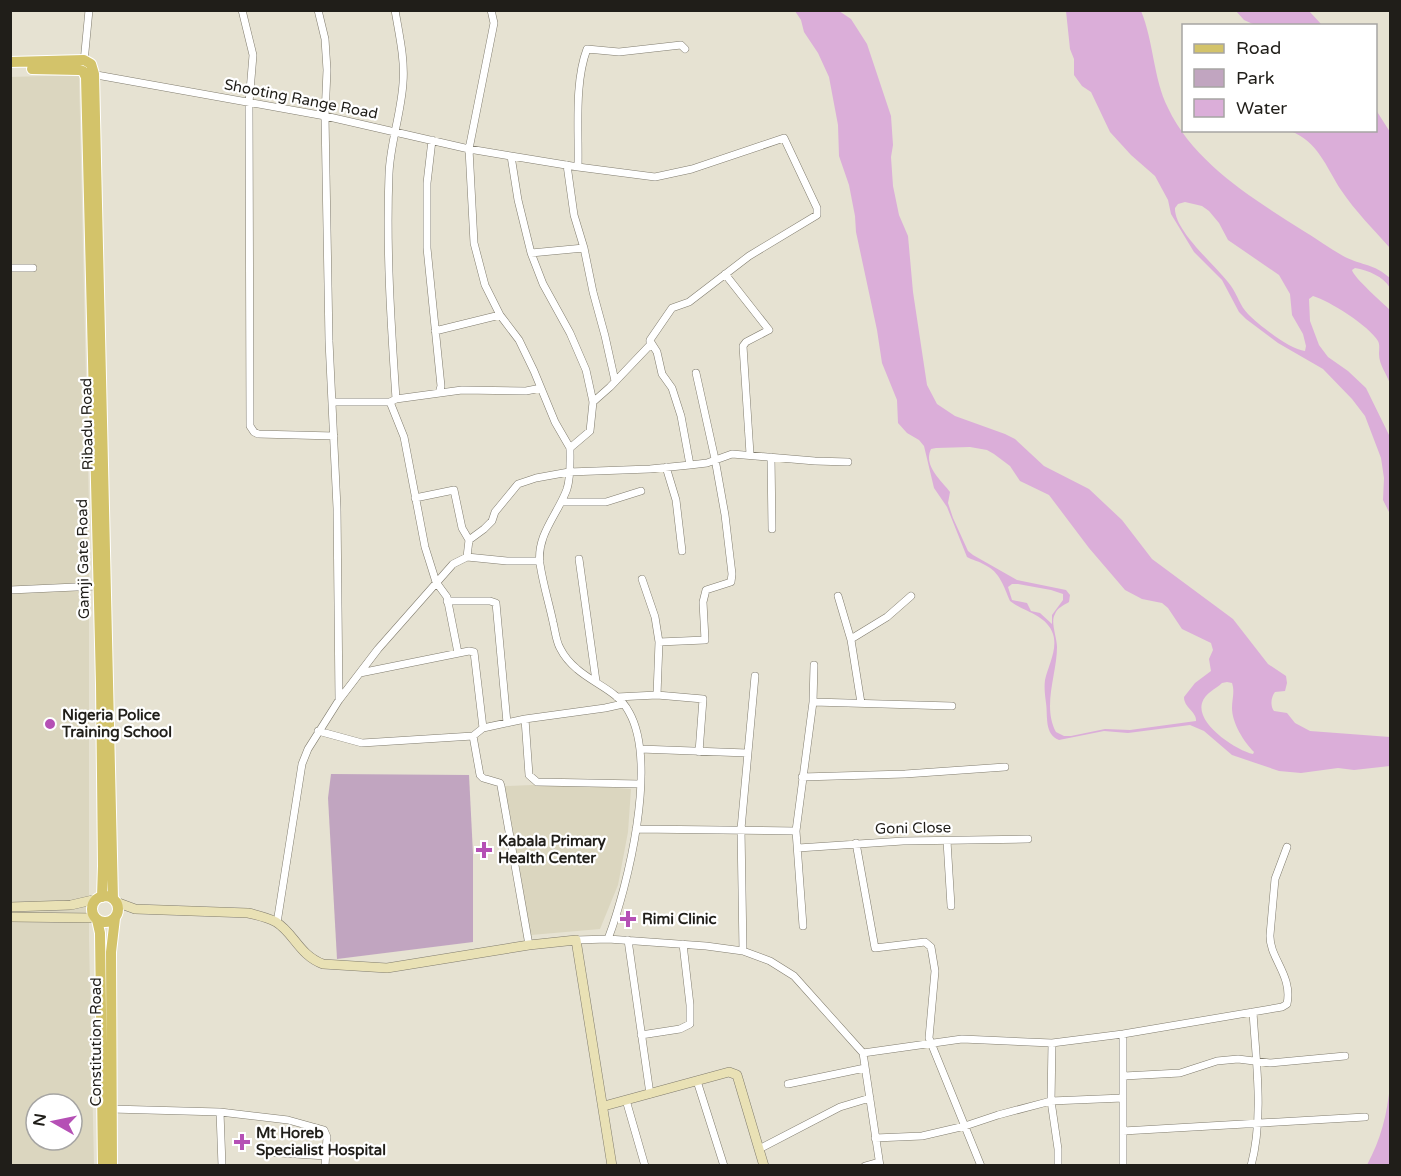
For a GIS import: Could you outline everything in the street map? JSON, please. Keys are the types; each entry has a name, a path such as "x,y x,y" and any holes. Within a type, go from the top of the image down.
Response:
{"main road":[{"path":"10,62 87,71"},
{"path":"10,69 87,71"},
{"name":"Gamji Gate Road","path":"87,71 101,518 98,586 103,866 99,898"},
{"path":"101,518 112,865 115,900 116,916 105,922 97,919 92,908 99,898 115,900"},
{"name":"Constitution Road","path":"112,1166 111,952 116,916"},
{"name":"Constitution Road","path":"97,919 100,933 103,1166"}],"street":[{"path":"87,71 89,10"},
{"path":"242,10 253,56 249,103 250,426 258,434 334,436"},
{"path":"318,10 325,39 327,70 325,116 329,342 337,508 339,700"},
{"path":"395,10 404,67 389,171 389,295 393,401 404,437 425,547 436,582 447,601 458,653"},
{"path":"490,10 494,23 469,149 474,243 485,285 500,315 519,340 555,422 570,448 568,486 542,539 540,561 559,648 578,670 596,681 623,704 636,727 640,749 636,829 626,883 608,939"},
{"path":"578,167 579,95 583,58 587,49 619,52 681,45 685,49"},
{"name":"Shooting Range Road","path":"87,71 325,116 469,149 655,177 712,163 780,139 786,140 818,212 817,215 749,256 725,274"},
{"path":"432,140 427,183 427,248 441,386 439,393"},
{"path":"512,156 518,200 531,253 543,284 570,333 586,370 593,402 590,431 570,448"},
{"path":"567,165 570,196 615,381"},
{"path":"531,253 584,248"},
{"path":"10,268 33,268"},
{"path":"593,402 650,345 650,340 672,308 689,302 725,274 769,330 746,342 743,346 750,454"},
{"path":"435,331 500,315"},
{"path":"650,340 657,352 662,374 672,388 681,416 690,465"},
{"path":"659,642 705,640 703,602 706,590 731,582 725,515 696,373"},
{"path":"333,402 393,401 462,390 526,391 542,388"},
{"path":"469,540 484,530 492,521 495,512 518,484 536,478 569,472 690,465 732,454 848,462"},
{"path":"771,457 772,529"},
{"path":"666,467 676,500 682,551"},
{"path":"415,498 454,490 462,528 469,540 467,557"},
{"path":"562,502 606,502 641,491"},
{"path":"277,923 302,764 318,731 339,700 453,564 467,557 507,561 540,561"},
{"path":"579,559 596,681"},
{"path":"642,579 655,617 659,642 657,694"},
{"path":"10,590 98,586"},
{"path":"838,596 850,639 861,703"},
{"path":"850,639 887,617 911,596"},
{"path":"447,601 496,603 507,723"},
{"path":"360,673 469,651 475,654 483,728"},
{"path":"803,926 796,831 813,702 814,665"},
{"path":"743,951 741,829 754,676"},
{"path":"617,697 657,694 703,699 699,752"},
{"path":"813,702 952,706"},
{"path":"318,731 362,743 473,736 483,728 525,718 623,704"},
{"path":"525,718 529,775 537,782 640,784"},
{"path":"473,736 480,775 500,783 501,786 529,945"},
{"path":"640,749 747,753"},
{"path":"802,777 905,774 1005,767"},
{"path":"636,829 796,831"},
{"name":"Goni Close","path":"798,848 856,843 1028,839"},
{"path":"947,841 951,906"},
{"path":"856,843 875,948 925,942 930,947 935,971 929,1032 981,1166"},
{"path":"863,1053 962,1039 1052,1043 1123,1034 1282,1007 1287,1004 1287,985 1270,944 1275,879 1287,847"},
{"path":"10,908 71,905 99,898"},
{"path":"115,900 135,909 248,913 277,923 304,953 323,964 387,968 529,945 608,939 743,951 770,961 794,976 863,1053 879,1164 865,1166"},
{"path":"116,916 135,909"},
{"path":"10,917 97,919"},
{"path":"576,940 612,1166"},
{"path":"628,940 650,1094"},
{"path":"641,1035 680,1029 690,1024 683,944"},
{"path":"1251,1166 1257,1146 1258,1124 1253,1012"},
{"path":"1123,1034 1123,1166"},
{"path":"1052,1043 1051,1101 1058,1149 1058,1166"},
{"path":"1124,1076 1180,1072 1238,1059 1270,1063 1345,1056"},
{"path":"788,1084 865,1068"},
{"path":"604,1106 729,1072 737,1075 764,1166"},
{"path":"697,1081 724,1166"},
{"path":"759,1149 840,1107 870,1098"},
{"path":"875,1138 922,1137 1051,1101 1123,1098"},
{"path":"626,1100 645,1166"},
{"path":"111,1109 220,1112 288,1120 320,1128 324,1130 327,1137 325,1166"},
{"path":"220,1112 222,1166"},
{"path":"1123,1131 1365,1118"},
{"path":"265,1152 326,1156"}],"shaded area":[{"name":"Nigeria Police Training School","path":"79,75 89,507 89,941 94,1165 11,1165 10,77"},
{"path":"556,784 631,789 628,832 618,885 600,929 531,935 505,786"}],"green space":[{"path":"331,774 469,775 473,854 473,942 337,959 328,798"}],"water":[{"path":"795,11 839,11 851,19 867,44 891,116 893,186 899,215 908,236 913,292 927,385 937,404 955,416 1015,439 1044,466 1089,489 1122,520 1152,559 1233,619 1268,664 1286,676 1285,691 1275,692 1273,696 1274,711 1287,713 1295,723 1310,731 1390,737 1390,766 1354,770 1338,768 1301,773 1279,771 1232,755 1204,731 1190,725 1128,733 1104,731 1059,740 1051,734 1048,724 1045,680 1054,646 1053,634 1046,622 1010,601 1001,580 990,568 967,557 947,507 934,488 924,446 898,423 897,400 882,363 849,185 839,156 838,125 829,77 818,53 804,32 801,20","holes":["970,447 987,450 994,454 1010,466 1020,481 1049,495 1089,548 1125,590 1142,599 1162,603 1182,629 1211,643 1213,650 1209,659 1211,671 1195,683 1184,697 1196,721 1130,730 1105,729 1071,736 1064,736 1056,732 1050,712 1057,647 1053,621 1057,610 1069,602 1070,595 1066,590 1017,580 968,551 948,503 950,492 931,467 929,455 931,449 936,448","1012,584 1063,594 1063,600 1052,615 1052,624 1040,613 1031,611 1027,603 1012,600 1008,587","1222,683 1232,683 1234,720 1243,738 1254,752 1253,754 1228,742 1205,719 1202,711 1203,700"]},
{"path":"1066,11 1141,11 1163,96 1179,128 1193,146 1244,192 1339,254 1368,265 1390,278 1390,288 1370,272 1355,268 1352,270 1390,310 1390,384 1380,362 1379,343 1373,335 1358,321 1329,303 1313,296 1309,299 1310,321 1319,345 1328,357 1366,388 1390,437 1390,514 1383,500 1384,478 1381,458 1365,416 1323,369 1278,343 1239,312 1222,280 1194,252 1171,214 1168,200 1155,176 1110,132 1091,92 1082,86 1074,75 1074,59 1070,49","holes":["1185,202 1202,206 1209,211 1228,240 1279,275 1290,294 1292,315 1303,334 1305,351 1283,342 1248,314 1225,278 1182,228 1175,208 1178,204"]},
{"path":"1236,11 1309,11 1321,24 1253,24 1244,20"},
{"path":"1377,112 1390,132 1390,248 1346,198 1320,156 1300,135 1292,132 1377,132"},
{"path":"1390,1085 1390,1165 1367,1165 1383,1126"}],"place":[{"name":"Nigeria Police Training School","path":"50,724"},
{"name":"Kabala Primary Health Center","path":"484,850"},
{"name":"Rimi Clinic","path":"628,919"},
{"name":"Mt Horeb Specialist Hospital","path":"242,1142"}]}
